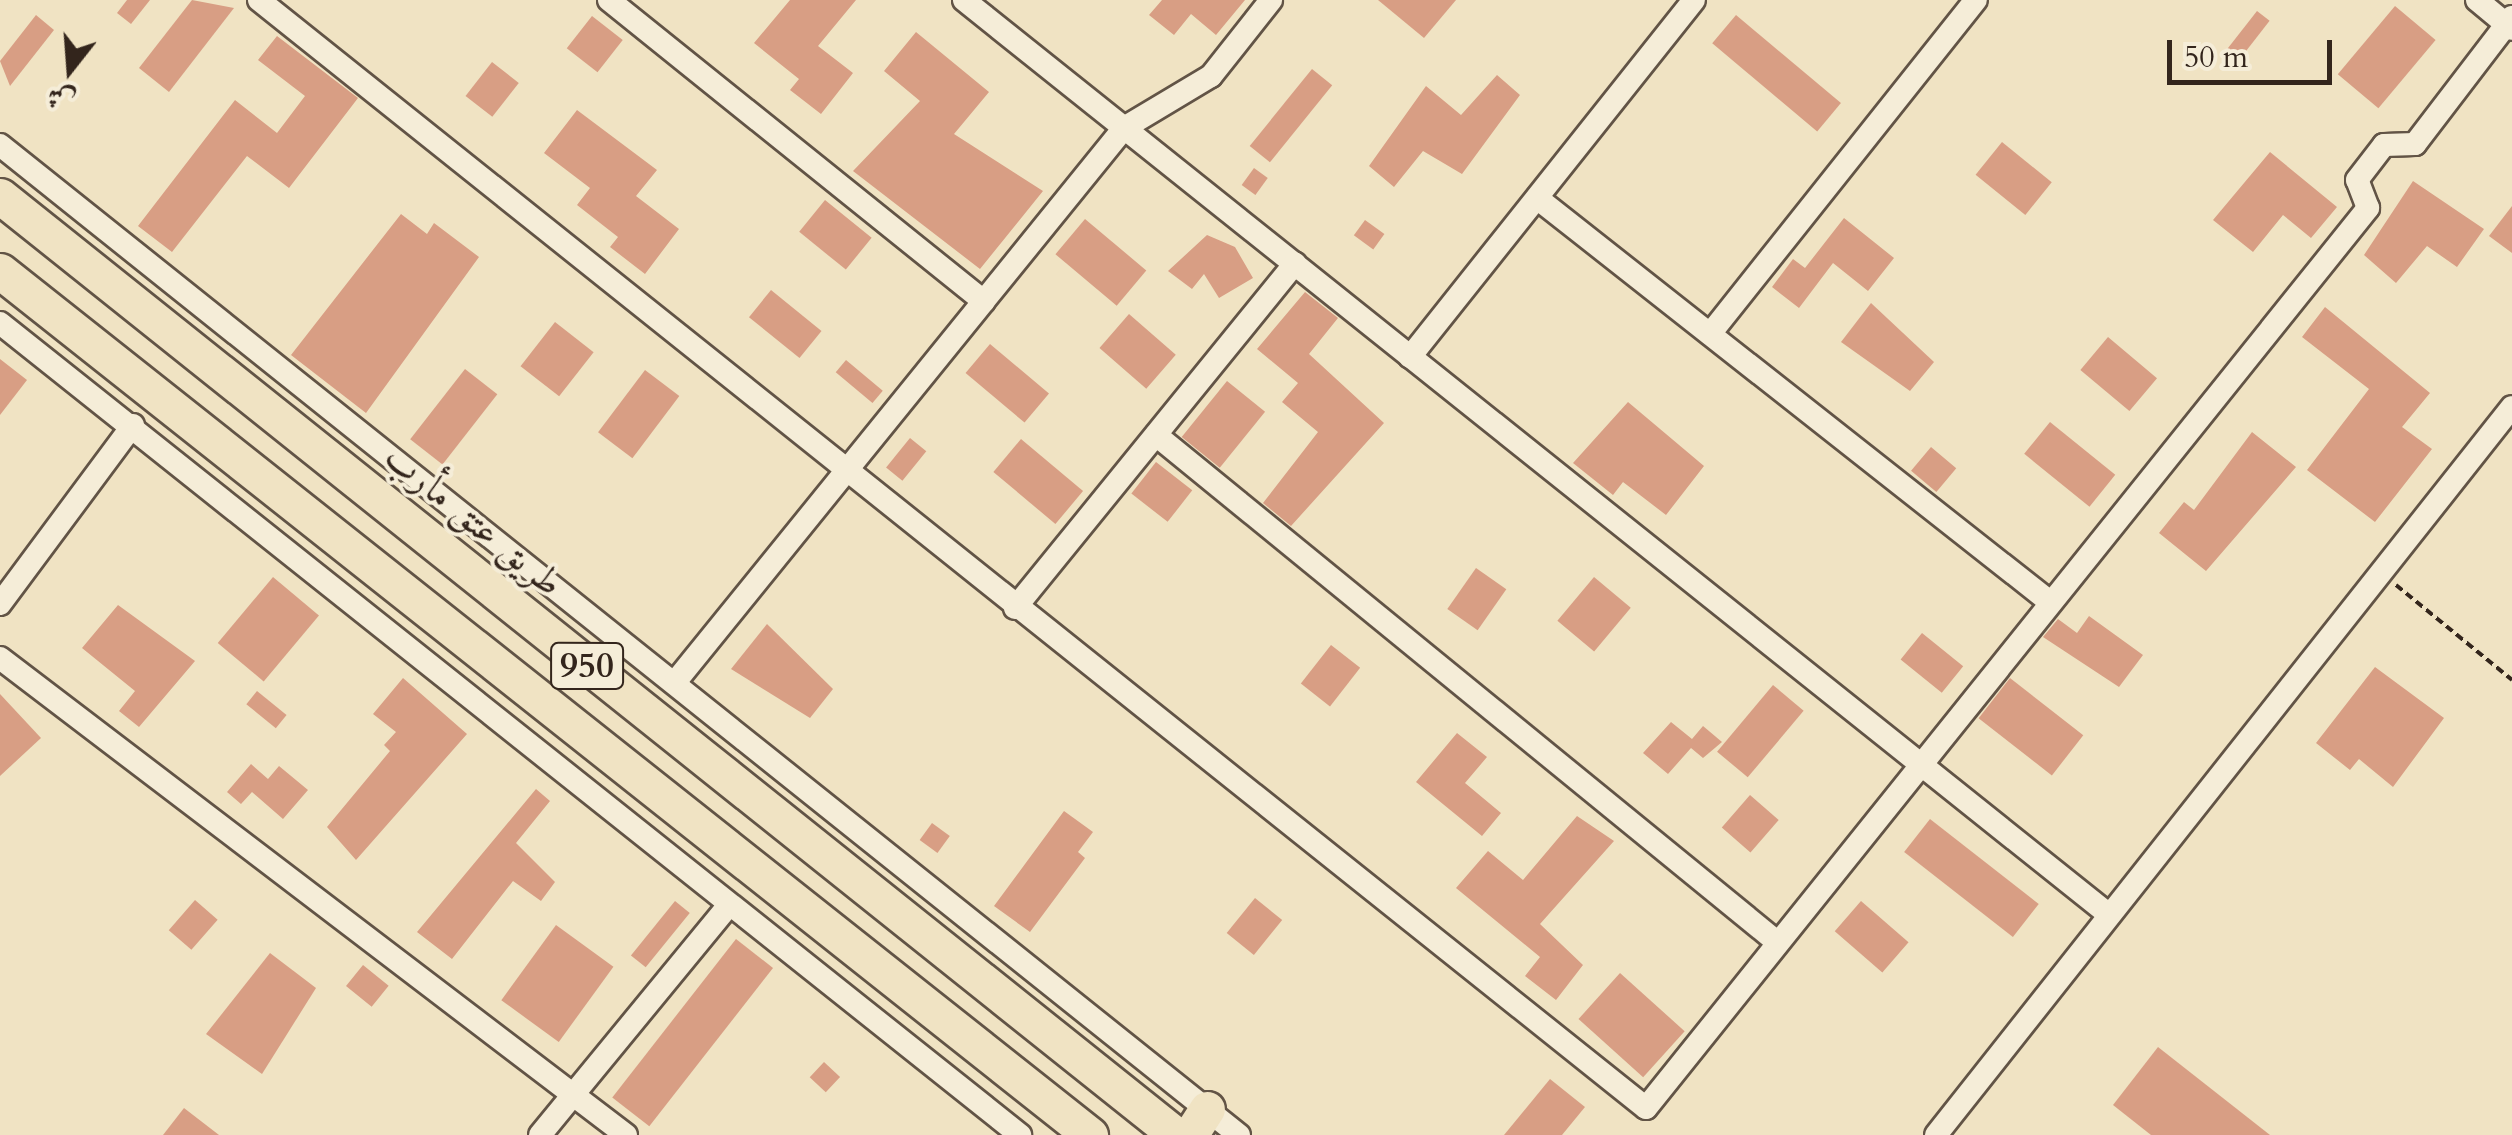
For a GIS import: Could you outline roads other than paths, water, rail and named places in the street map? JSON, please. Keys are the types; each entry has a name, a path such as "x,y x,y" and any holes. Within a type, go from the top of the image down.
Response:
{"main road":[{"name":"طريق عتق مأرب","path":"0,196 1176,1135"},
{"name":"950","path":"0,271 1090,1135"}],"street":[{"path":"259,0 845,474 1646,1108 2368,208 2357,180 2384,146 2415,144 2510,23 2477,0"},
{"path":"609,0 984,301"},
{"path":"964,0 2108,914"},
{"path":"676,681 1124,128 1211,76 1271,0"},
{"path":"1410,356 1694,0"},
{"path":"1710,334 1976,0"},
{"path":"0,145 676,681 1199,1122 1240,1135"},
{"path":"1537,198 2050,602"},
{"path":"1015,608 1294,264"},
{"path":"0,323 133,425 1020,1135"},
{"path":"1936,1135 2512,407"},
{"path":"0,604 133,425"},
{"path":"1156,435 1778,942"},
{"path":"0,658 626,1135"},
{"path":"540,1135 730,905"}]}
